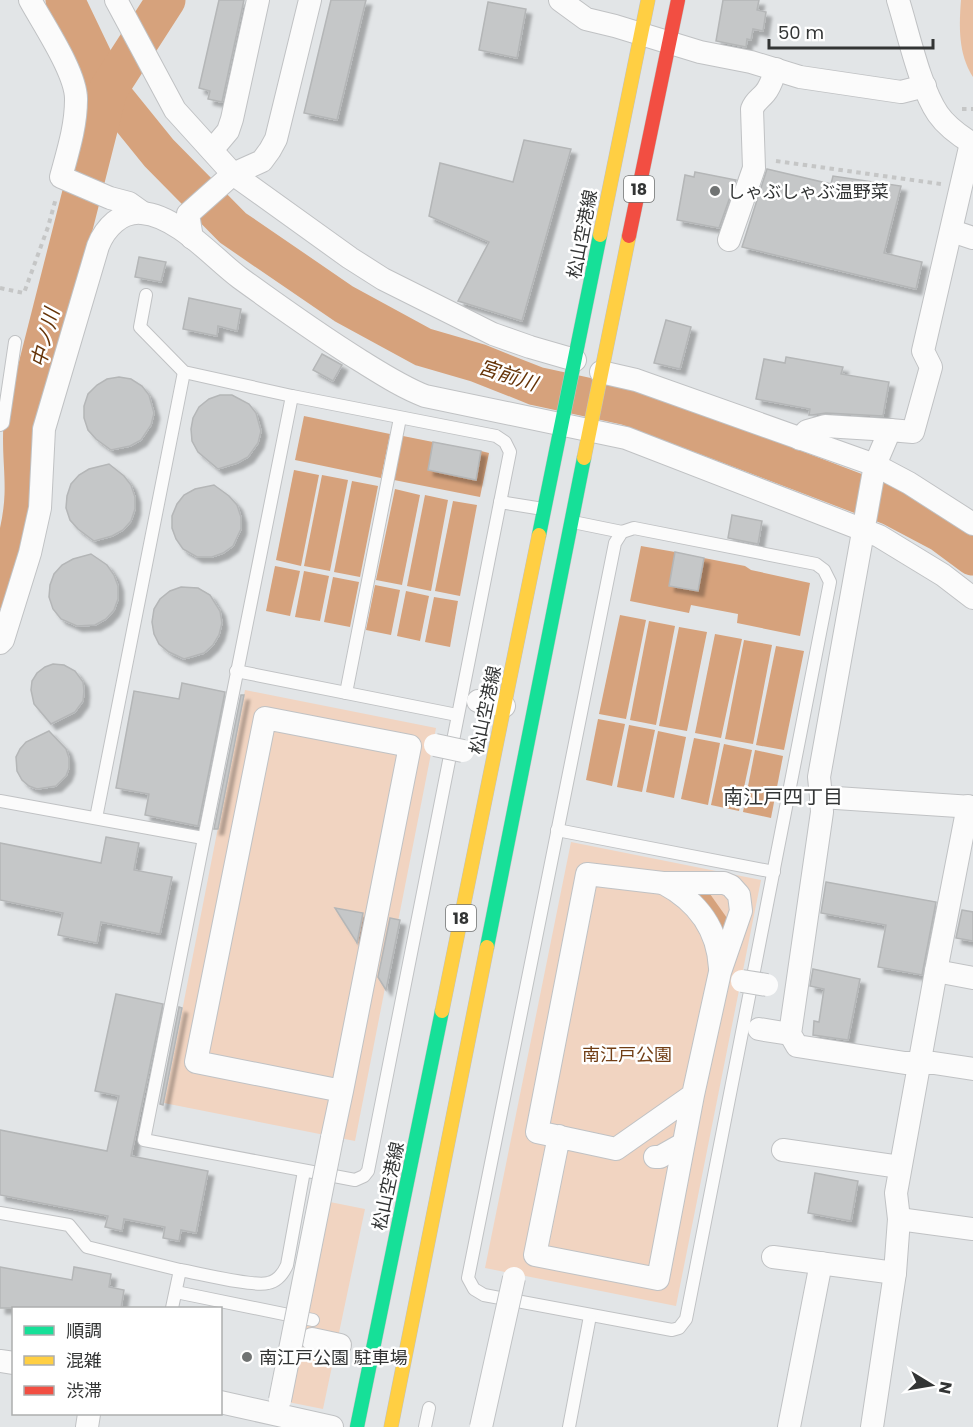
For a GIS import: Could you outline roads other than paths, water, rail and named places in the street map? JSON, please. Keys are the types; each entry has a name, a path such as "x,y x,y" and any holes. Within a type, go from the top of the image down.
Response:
{"main road":[{"name":"松山空港線","path":"357,1427 648,0"},
{"name":"18","path":"391,1427 600,375 678,0"}],"street":[{"path":"30,0 71,76 77,98 71,181 110,198 129,203 143,213 171,223 232,272 310,329 403,387 425,396 563,417 592,424 864,522 879,536 943,575 973,598"},
{"path":"116,0 175,110 233,174 383,279 493,334 574,364"},
{"path":"212,150 228,131 232,119 258,0"},
{"path":"192,238 188,214 233,174 262,161 276,139 310,0"},
{"path":"800,439 807,431 825,426 913,432 931,367 923,351 962,234 962,187 972,143 951,128 938,114 924,86 898,0"},
{"path":"563,1 586,19 700,52 776,69 800,77 901,92 924,86"},
{"path":"729,240 750,185 755,159 752,109 755,101 765,94 771,84 776,69"},
{"path":"0,643 3,640 30,553 39,508 44,429 98,246 105,232 115,222 128,215 143,213"},
{"path":"600,375 636,380 800,439 909,483 973,524"},
{"path":"890,430 874,469 819,777 822,812 790,1034 797,1046 905,1063 934,1062 973,1070"},
{"path":"480,702 478,701 504,706"},
{"path":"342,1091 196,1062 265,718 410,746 435,745 463,751"},
{"path":"278,1407 303,1333 332,1138 410,746"},
{"path":"820,797 971,807 936,971 900,1167 896,1193 899,1219 895,1273 872,1427"},
{"path":"535,1255 658,1280 683,1144 720,974 741,912 741,898 737,891 728,884 663,883 587,874 537,1132 623,1151 693,1095"},
{"path":"663,883 690,900 709,926 719,956 720,974"},
{"path":"936,971 973,978"},
{"path":"720,974 742,981 767,985"},
{"path":"759,1029 790,1034"},
{"path":"481,1427 485,1375 514,1278 535,1255 559,1136"},
{"path":"676,1181 657,1157 683,1144"},
{"path":"783,1150 900,1167"},
{"path":"899,1219 973,1229"},
{"path":"773,1257 895,1273"},
{"path":"789,1427 821,1263"},
{"path":"303,1333 340,1345"},
{"path":"222,1402 278,1407 332,1427"}],"lane":[{"path":"146,294 140,327 184,372 292,396 496,436 503,440 510,455 368,1171 362,1178 353,1180 144,1140 292,396"},
{"path":"0,426 3,423 15,342"},
{"path":"96,818 184,372"},
{"path":"346,693 400,418"},
{"path":"500,502 544,510"},
{"path":"572,521 622,532"},
{"path":"637,528 805,562 819,566 828,575 830,588 686,1321 679,1328 670,1330 484,1295 474,1289 468,1278 557,830 615,543 622,532 637,528"},
{"path":"236,671 457,715"},
{"path":"0,801 203,838"},
{"path":"557,830 774,872"},
{"path":"0,1213 69,1225 87,1247 180,1270 260,1284 269,1283 280,1276 287,1265 304,1171"},
{"path":"172,1307 180,1270"},
{"path":"176,1292 303,1333"},
{"path":"569,1427 590,1316"},
{"path":"425,1427 429,1408"}],"waterway":[{"name":"宮前川","path":"65,0 108,90 159,153 233,228 344,304 423,347 478,363 536,386 628,406 891,506 942,533 973,556"},
{"name":"中ノ川","path":"0,589 13,555 22,518 23,425 108,90 166,0"}],"place":[{"name":"しゃぶしゃぶ温野菜","path":"715,191"},
{"name":"南江戸公園 駐車場","path":"247,1357"}],"district":[{"name":"南江戸四丁目","path":"783,797"}],"park label":[{"name":"南江戸公園","path":"627,1054"}]}
